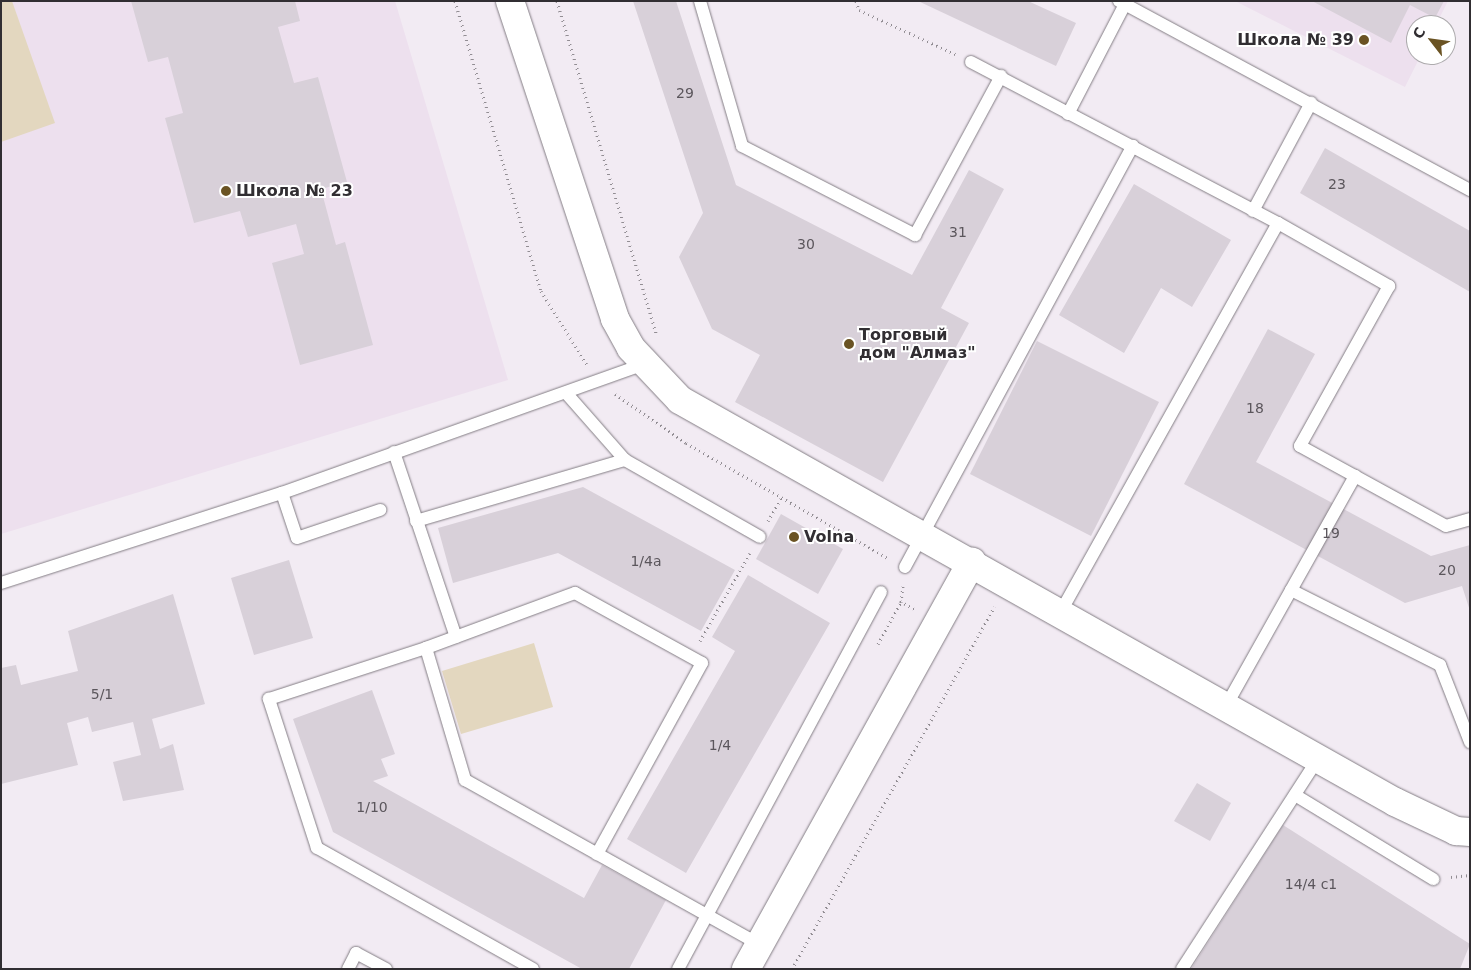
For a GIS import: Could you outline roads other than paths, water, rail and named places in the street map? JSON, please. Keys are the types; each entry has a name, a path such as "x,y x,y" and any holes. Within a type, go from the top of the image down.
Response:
{"street":[{"path":"510,1 615,319 652,355 680,400 922,538 972,561 1395,802 1456,830 1470,832"},
{"path":"746,969 972,561"}],"lane":[{"path":"700,1 742,146 915,235 1001,76"},
{"path":"1068,114 1122,3 1470,190"},
{"path":"971,62 1001,76 1068,114 1133,146 1389,286 1300,446 1446,526 1470,519"},
{"path":"1253,211 1311,103"},
{"path":"906,567 1133,146"},
{"path":"1061,612 1278,224"},
{"path":"1,584 282,493 394,452 567,394 652,355"},
{"path":"567,394 626,460 760,537"},
{"path":"394,452 456,637"},
{"path":"416,521 626,460"},
{"path":"1226,706 1355,476"},
{"path":"282,493 298,538 380,510"},
{"path":"1291,590 1440,666 1470,742"},
{"path":"678,969 881,592"},
{"path":"534,969 318,848 269,699 426,648 575,593 702,663 597,854"},
{"path":"426,648 464,780 760,945"},
{"path":"1182,969 1318,759"},
{"path":"1295,795 1433,879"},
{"path":"348,969 356,953 386,969"}],"place":[{"name":"Школа № 39","path":"1364,40"},
{"name":"Школа № 23","path":"226,191"},
{"name":"Торговый дом \"Алмаз\"","path":"849,344"},
{"name":"Volna","path":"794,537"}]}
